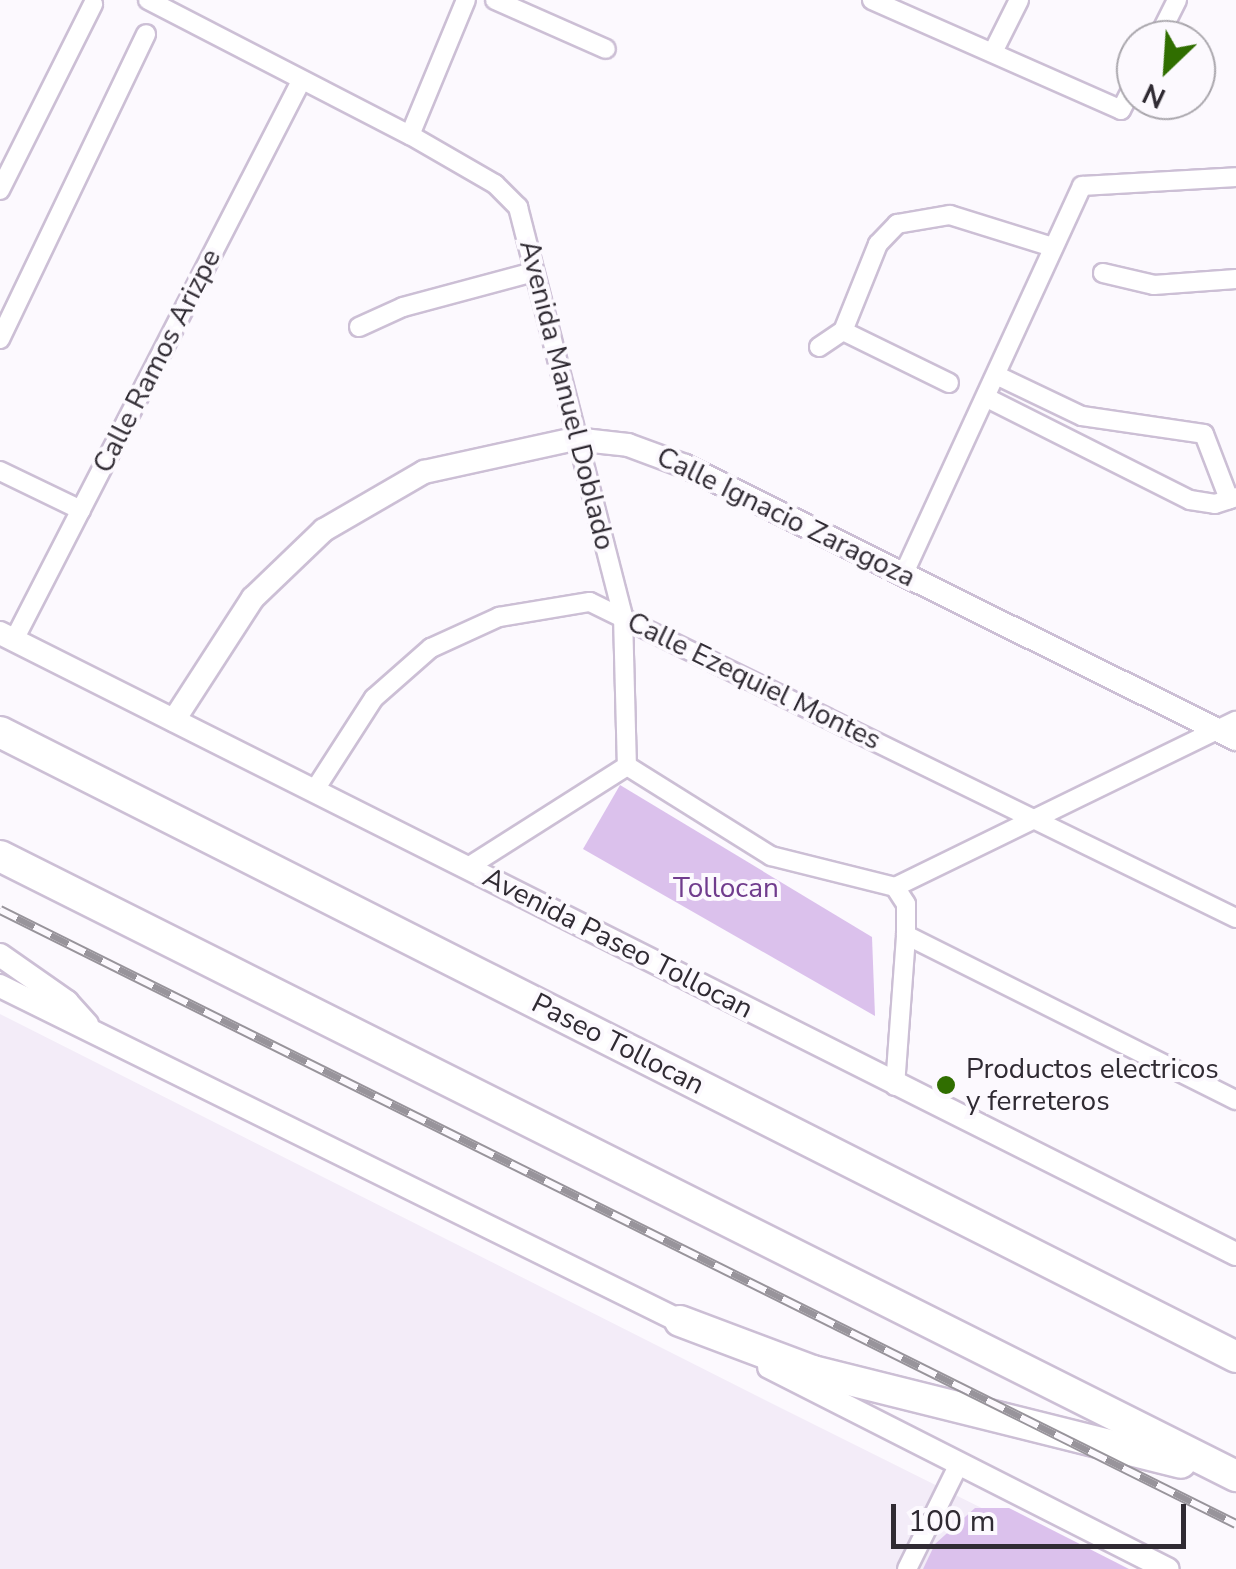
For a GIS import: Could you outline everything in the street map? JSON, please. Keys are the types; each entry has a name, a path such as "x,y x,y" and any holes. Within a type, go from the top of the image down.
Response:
{"highway":[{"name":"Paseo Tollocan","path":"0,732 1236,1356"},
{"path":"0,856 1236,1477"},
{"path":"680,1321 814,1371 1236,1477"}],"main road":[{"name":"Calle Ignacio Zaragoza","path":"174,720 254,598 324,530 424,472 574,439 656,453 1230,730"},
{"name":"Avenida Paseo Tollocan","path":"7,636 1236,1254"},
{"path":"0,955 67,1002 96,1035"},
{"path":"0,986 680,1321 958,1466 1168,1569"}],"street":[{"name":"Avenida Manuel Doblado","path":"148,0 300,82 410,135 507,195 524,221 574,439 623,616 627,766"},
{"path":"410,135 466,0"},
{"path":"495,0 606,48"},
{"path":"872,0 1116,108"},
{"path":"993,52 1018,0"},
{"path":"0,190 92,4"},
{"path":"0,340 146,34"},
{"name":"Calle Ramos Arizpe","path":"7,636 81,510 300,82"},
{"path":"904,574 1082,186 1236,178"},
{"path":"819,348 843,332 878,244 897,224 950,215 1054,247"},
{"path":"359,327 403,307 534,272"},
{"path":"1103,273 1154,285 1236,279"},
{"path":"843,332 949,383"},
{"path":"987,398 1190,500 1233,498 1204,434 1069,410 998,376"},
{"path":"1059,434 1069,410"},
{"path":"0,471 81,510"},
{"name":"Calle Ezequiel Montes","path":"314,792 374,698 431,648 464,629 576,602 623,616 1236,918"},
{"path":"468,866 627,766 771,856 895,887 1030,818 1230,730"},
{"path":"895,887 906,904 896,1086"},
{"path":"906,935 1236,1100"},
{"path":"907,1569 958,1466"}],"shaded area":[{"path":"0,1014 789,1412 1104,1569 0,1569"}],"green space":[{"name":"Tollocan","path":"620,785 872,937 875,1016 583,849"},
{"path":"975,1508 1009,1508 1129,1569 923,1569 935,1544"}],"railway":[{"path":"0,910 1236,1524"}],"place":[{"name":"Productos electricos y ferreteros","path":"946,1085"}]}
